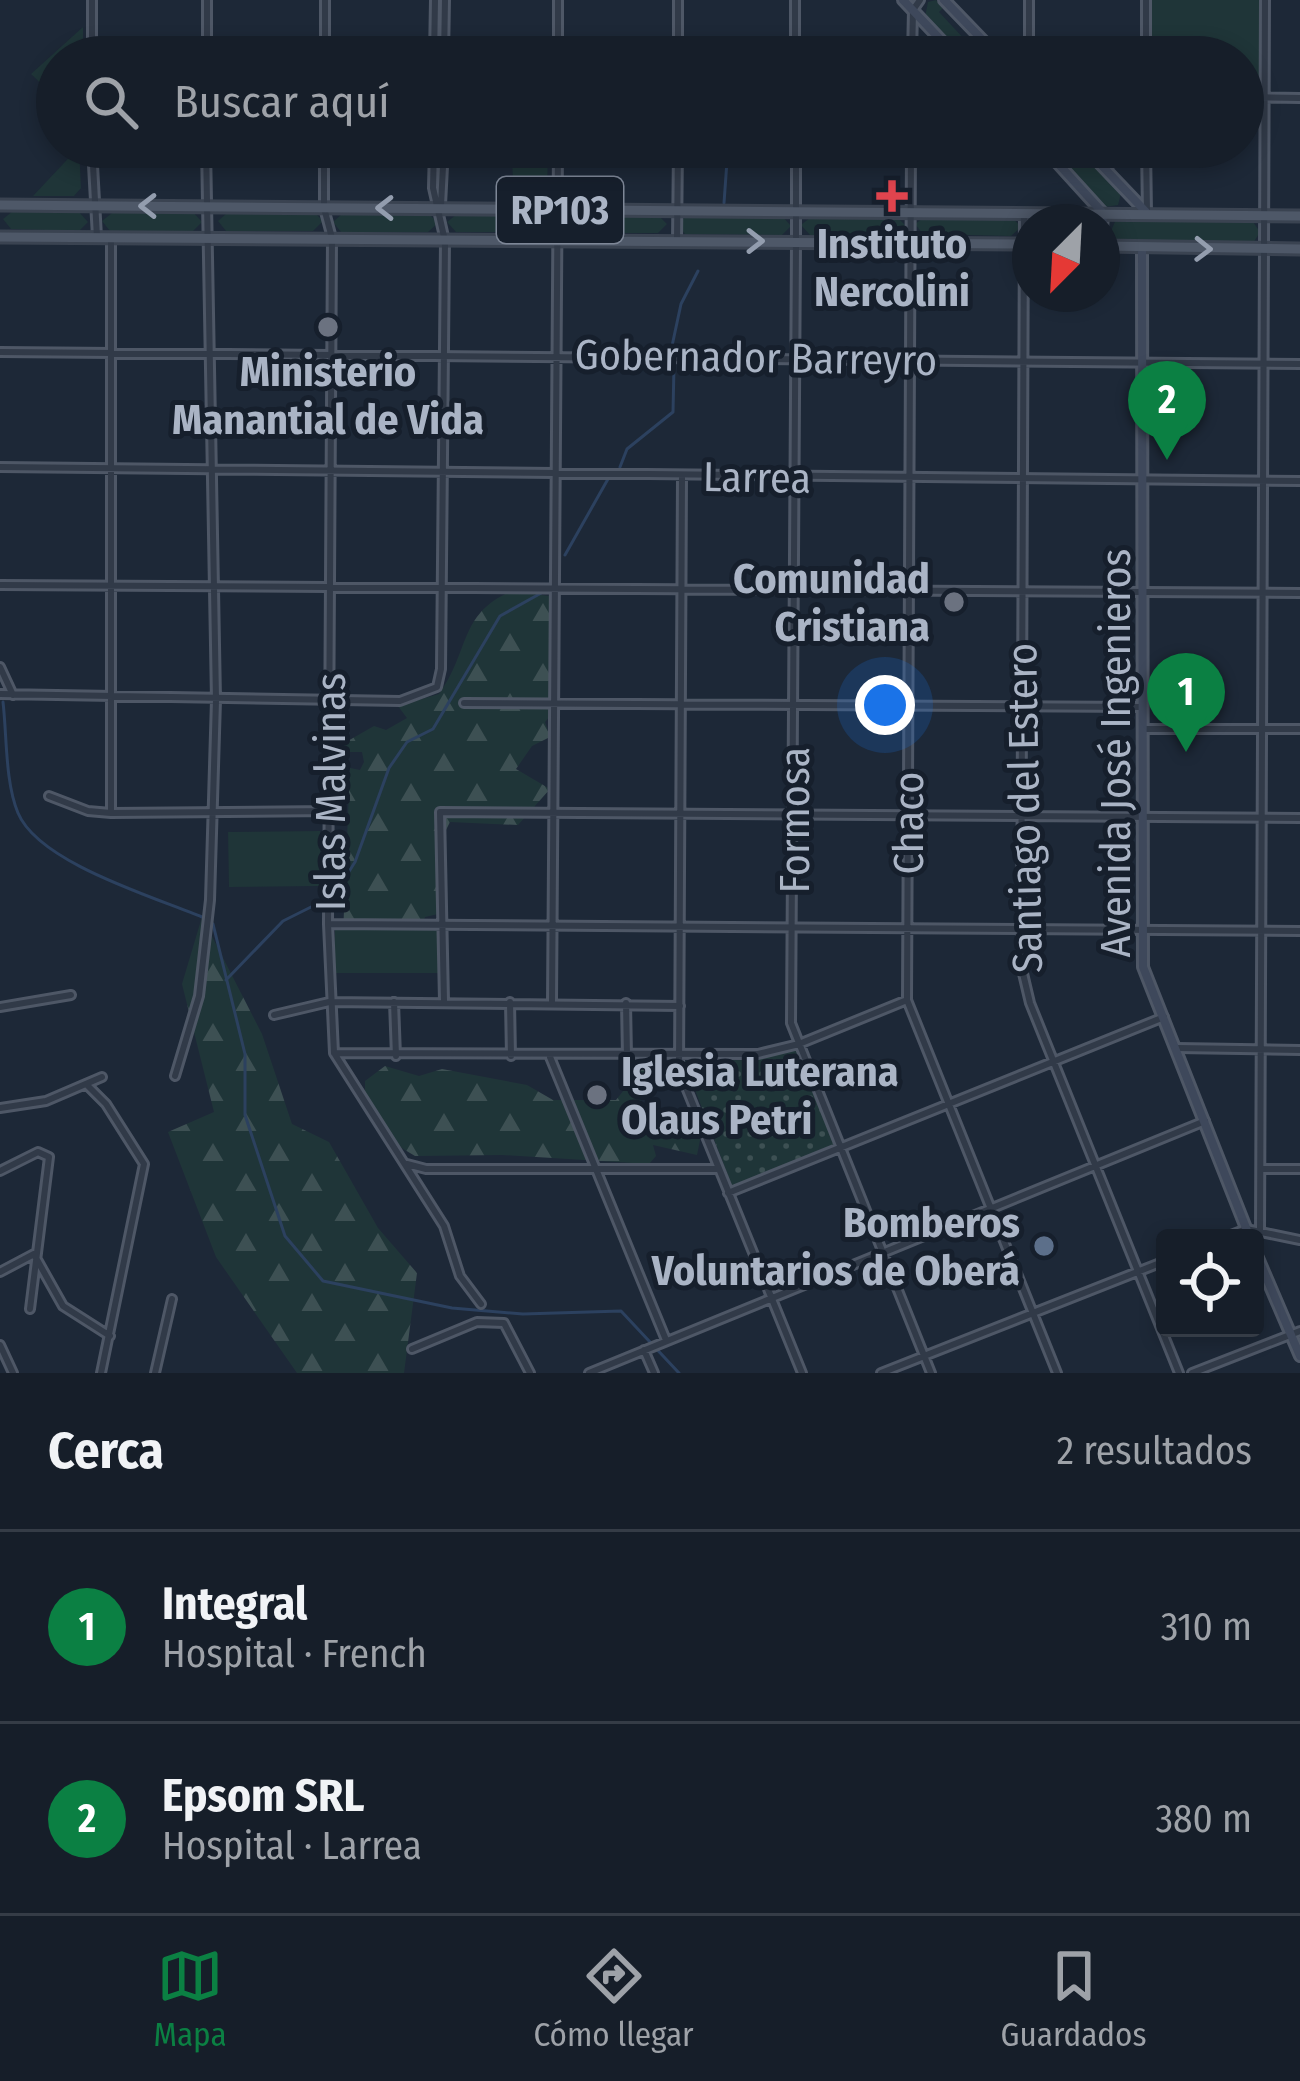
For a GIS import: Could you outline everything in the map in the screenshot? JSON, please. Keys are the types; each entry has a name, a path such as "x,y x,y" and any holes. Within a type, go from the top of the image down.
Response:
{"main road":[{"path":"903,0 938,36"},
{"path":"944,0 978,36"},
{"path":"1062,168 1095,204"},
{"path":"1104,168 1147,213"},
{"name":"RP103","path":"0,206 1012,213"},
{"name":"RP103","path":"1120,213 1300,216"},
{"name":"RP103","path":"0,237 1012,244"},
{"path":"1120,246 1300,249"},
{"name":"Avenida José Ingenieros","path":"1142,247 1143,967 1246,1229"},
{"path":"1264,1269 1295,1332 1300,1356"}],"street":[{"path":"92,0 92,36"},
{"path":"207,0 207,36"},
{"path":"325,36 326,0"},
{"path":"434,36 435,0"},
{"path":"444,36 445,0"},
{"path":"558,0 558,36"},
{"path":"678,0 678,36"},
{"path":"795,0 796,36"},
{"path":"912,36 913,10 920,0"},
{"path":"1029,0 1029,36"},
{"path":"1146,0 1146,36"},
{"path":"1260,1229 1265,0"},
{"path":"1266,98 1300,98"},
{"path":"92,168 97,237"},
{"path":"175,1076 205,964 213,812 214,470 206,168"},
{"name":"Islas Malvinas","path":"324,168 324,208 332,238 328,924 334,1054 444,1226 460,1276 481,1304"},
{"path":"0,694 400,701 436,687 442,586 445,241 433,168"},
{"path":"440,209 443,168"},
{"path":"551,1003 558,168"},
{"path":"677,241 678,168"},
{"name":"Formosa","path":"796,168 791,1023 931,1373"},
{"name":"Chaco","path":"911,168 907,1000 1058,1373"},
{"path":"1146,168 1147,213"},
{"path":"111,237 111,813"},
{"name":"Santiago del Estero","path":"1025,312 1020,928 1030,1003 1179,1373"},
{"name":"Gobernador Barreyro","path":"0,352 1300,364"},
{"name":"Larrea","path":"0,467 1300,482"},
{"path":"682,477 679,1070 802,1373"},
{"path":"0,585 1300,593"},
{"path":"0,667 14,695"},
{"path":"464,703 1143,706"},
{"path":"1144,729 1300,729"},
{"path":"49,796 88,812 331,811"},
{"path":"444,1001 440,812 1300,818"},
{"path":"328,924 1300,931"},
{"path":"0,1007 70,995"},
{"path":"334,1054 550,1058 758,1054 800,1044 907,1000"},
{"path":"274,1015 329,1002 680,1006"},
{"path":"394,1002 396,1056"},
{"path":"510,1002 511,1056"},
{"path":"626,1003 627,1056"},
{"path":"728,1193 1163,1017"},
{"path":"1177,1048 1300,1050"},
{"path":"550,1058 664,1341"},
{"path":"0,1108 46,1101 102,1078"},
{"path":"87,1085 106,1104 144,1164 101,1373"},
{"path":"589,1373 887,1255 1205,1121"},
{"path":"0,1171 38,1152 49,1157 30,1309"},
{"path":"404,1163 426,1169 719,1169"},
{"path":"1260,1169 1300,1169"},
{"path":"1264,1233 1300,1240"},
{"path":"34,1254 63,1306 110,1336"},
{"path":"0,1272 34,1254"},
{"path":"881,1373 1156,1265"},
{"path":"155,1373 172,1299"},
{"path":"412,1349 492,1321 511,1329 530,1373"},
{"path":"1192,1373 1295,1332"},
{"path":"1,1349 13,1373"},
{"path":"645,1349 653,1373"}],"green space":[{"path":"936,0 944,7 939,12 961,36 944,36 925,17 928,2"},
{"path":"1146,0 1265,0 1266,98 1264,36 1146,36"},
{"path":"59,168 80,168 81,188 74,196 33,196"},
{"path":"512,168 548,168 547,196 534,196 533,185 513,184"},
{"path":"1067,168 1098,168 1121,193 1118,204 1102,204"},
{"path":"13,211 79,212 88,222 79,231 11,229 3,219"},
{"path":"193,212 202,222 193,231 110,231 102,221 112,213"},
{"path":"314,212 323,221 313,231 226,231 218,221 227,213"},
{"path":"428,213 438,223 428,232 341,232 333,222 342,214"},
{"path":"543,213 553,222 543,232 456,232 447,222 457,214"},
{"path":"572,215 658,215 667,224 658,233 570,233 562,224"},
{"path":"687,216 782,216 791,226 782,235 685,234 677,224"},
{"path":"926,216 1012,217 1012,235 923,234 915,224"},
{"path":"811,217 898,218 907,227 897,236 810,235 801,225"},
{"path":"1120,217 1251,219 1260,232 1252,245 1120,245"},
{"path":"512,591 549,596 553,608 551,715 545,722 550,737 532,746 516,769 550,789 518,825 450,822 438,846 438,914 425,917 421,929 431,945 389,973 372,971 343,934 350,768 360,770 364,762 362,752 342,752 339,746 374,726 386,730 407,718 398,706 439,694 473,623 495,600"},
{"path":"320,831 321,886 229,887 228,832"},
{"path":"202,917 262,1034 292,1124 329,1142 378,1228 417,1273 404,1373 297,1373 216,1257 168,1132 214,1112 182,984"},
{"path":"335,930 438,930 438,973 334,973"},
{"path":"794,1047 834,1144 732,1186 684,1061 748,1060"},
{"path":"647,1060 639,1113 672,1118 701,1135 697,1155 653,1145 656,1156 649,1164 502,1155 415,1156 400,1147 365,1095 365,1081 385,1066 419,1076 442,1069 527,1085 553,1100 616,1100 624,1090 625,1077"}],"waterway":[{"path":"724,203 726,168"},
{"path":"672,346 681,304 698,271"},
{"path":"620,467 627,449 673,412 674,366"},
{"path":"565,555 608,479"},
{"path":"338,889 355,862 389,768 407,742 433,729 500,616 543,592"},
{"path":"3,702 11,787 18,813 30,831 73,863 202,917"},
{"path":"226,980 283,921 321,902"},
{"path":"213,924 245,1054 245,1115 285,1236 323,1281 452,1308 523,1314 621,1311 679,1373"}],"place":[{"name":"Instituto Nercolini","path":"892,196"},
{"name":"Ministerio Manantial de Vida","path":"328,327"},
{"name":"Epsom SRL","path":"1167,460"},
{"name":"Comunidad Cristiana","path":"954,602"},
{"name":"Integral","path":"1186,752"},
{"name":"Iglesia Luterana Olaus Petri","path":"597,1095"},
{"name":"Bomberos Voluntarios de Oberá","path":"1044,1246"}]}
